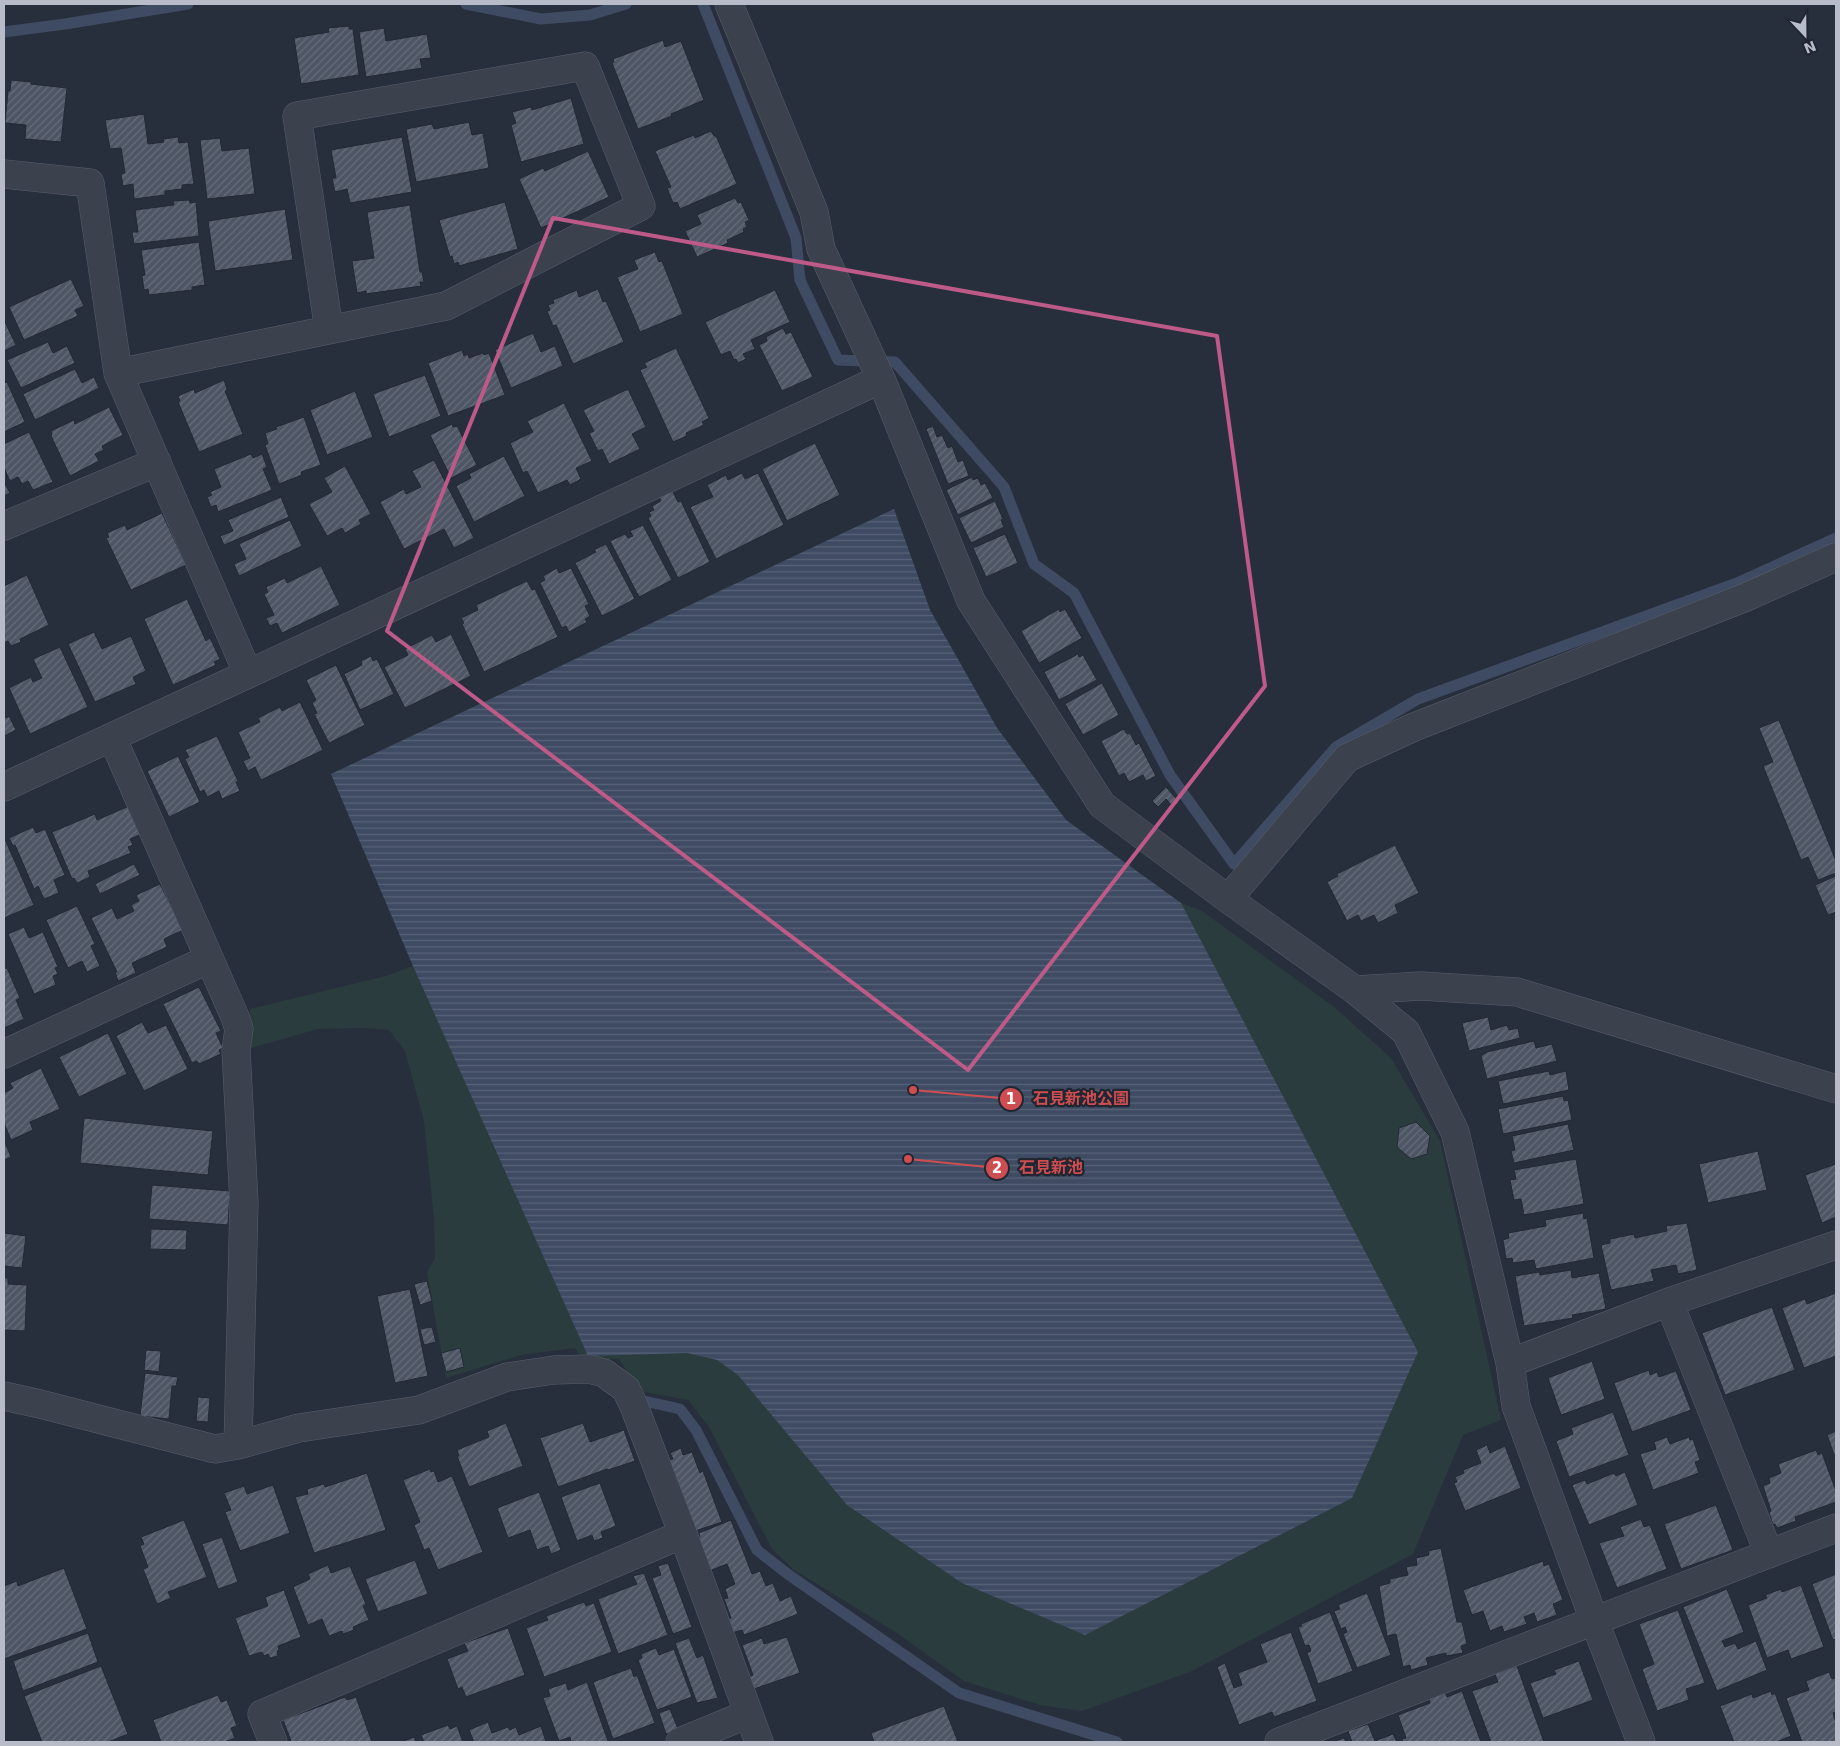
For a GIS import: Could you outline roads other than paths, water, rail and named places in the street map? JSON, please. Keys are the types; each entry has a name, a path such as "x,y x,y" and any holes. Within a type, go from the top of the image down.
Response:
{"street":[{"path":"729,4 814,212 821,250 881,379 971,601 1102,805 1228,899 1355,990 1406,1032 1454,1132 1510,1363 1516,1406 1594,1620 1641,1742"},
{"path":"118,373 330,330 446,306 641,206 585,66 296,116 330,330"},
{"path":"4,174 90,183 118,373 248,674"},
{"path":"4,787 881,379"},
{"path":"4,526 157,462"},
{"path":"1228,899 1347,758 1414,728 1744,598 1836,558"},
{"path":"112,737 235,1017 238,1029 236,1050 244,1203 238,1445"},
{"path":"4,1054 209,959"},
{"path":"1355,990 1421,986 1517,992 1836,1089"},
{"path":"1510,1363 1669,1302 1836,1245"},
{"path":"1669,1302 1769,1554"},
{"path":"4,1396 215,1449 238,1445 299,1428 419,1410 507,1377 554,1370 589,1369 604,1372 626,1389 683,1534 758,1742"},
{"path":"1279,1742 1836,1528"},
{"path":"273,1742 262,1714 683,1534"},
{"path":"680,1742 748,1714"}],"water":[{"path":"894,509 930,610 997,728 1066,820 1181,903 1418,1352 1352,1498 1085,1635 962,1583 847,1505 738,1375 717,1360 687,1353 588,1356 413,966 331,774"}],"waterway":[{"path":"4,32 188,4"},
{"path":"466,4 541,19 590,15 626,4"},
{"path":"703,4 796,238 800,280 838,360 895,362 1004,487 1034,564 1074,593 1170,775 1234,864 1336,747 1418,699 1737,583 1836,538"},
{"path":"644,1401 680,1409 696,1430 757,1550 789,1575 959,1693 1117,1742"}],"place":[{"name":"石見新池公園","path":"913,1090"},
{"name":"石見新池","path":"908,1159"}]}
